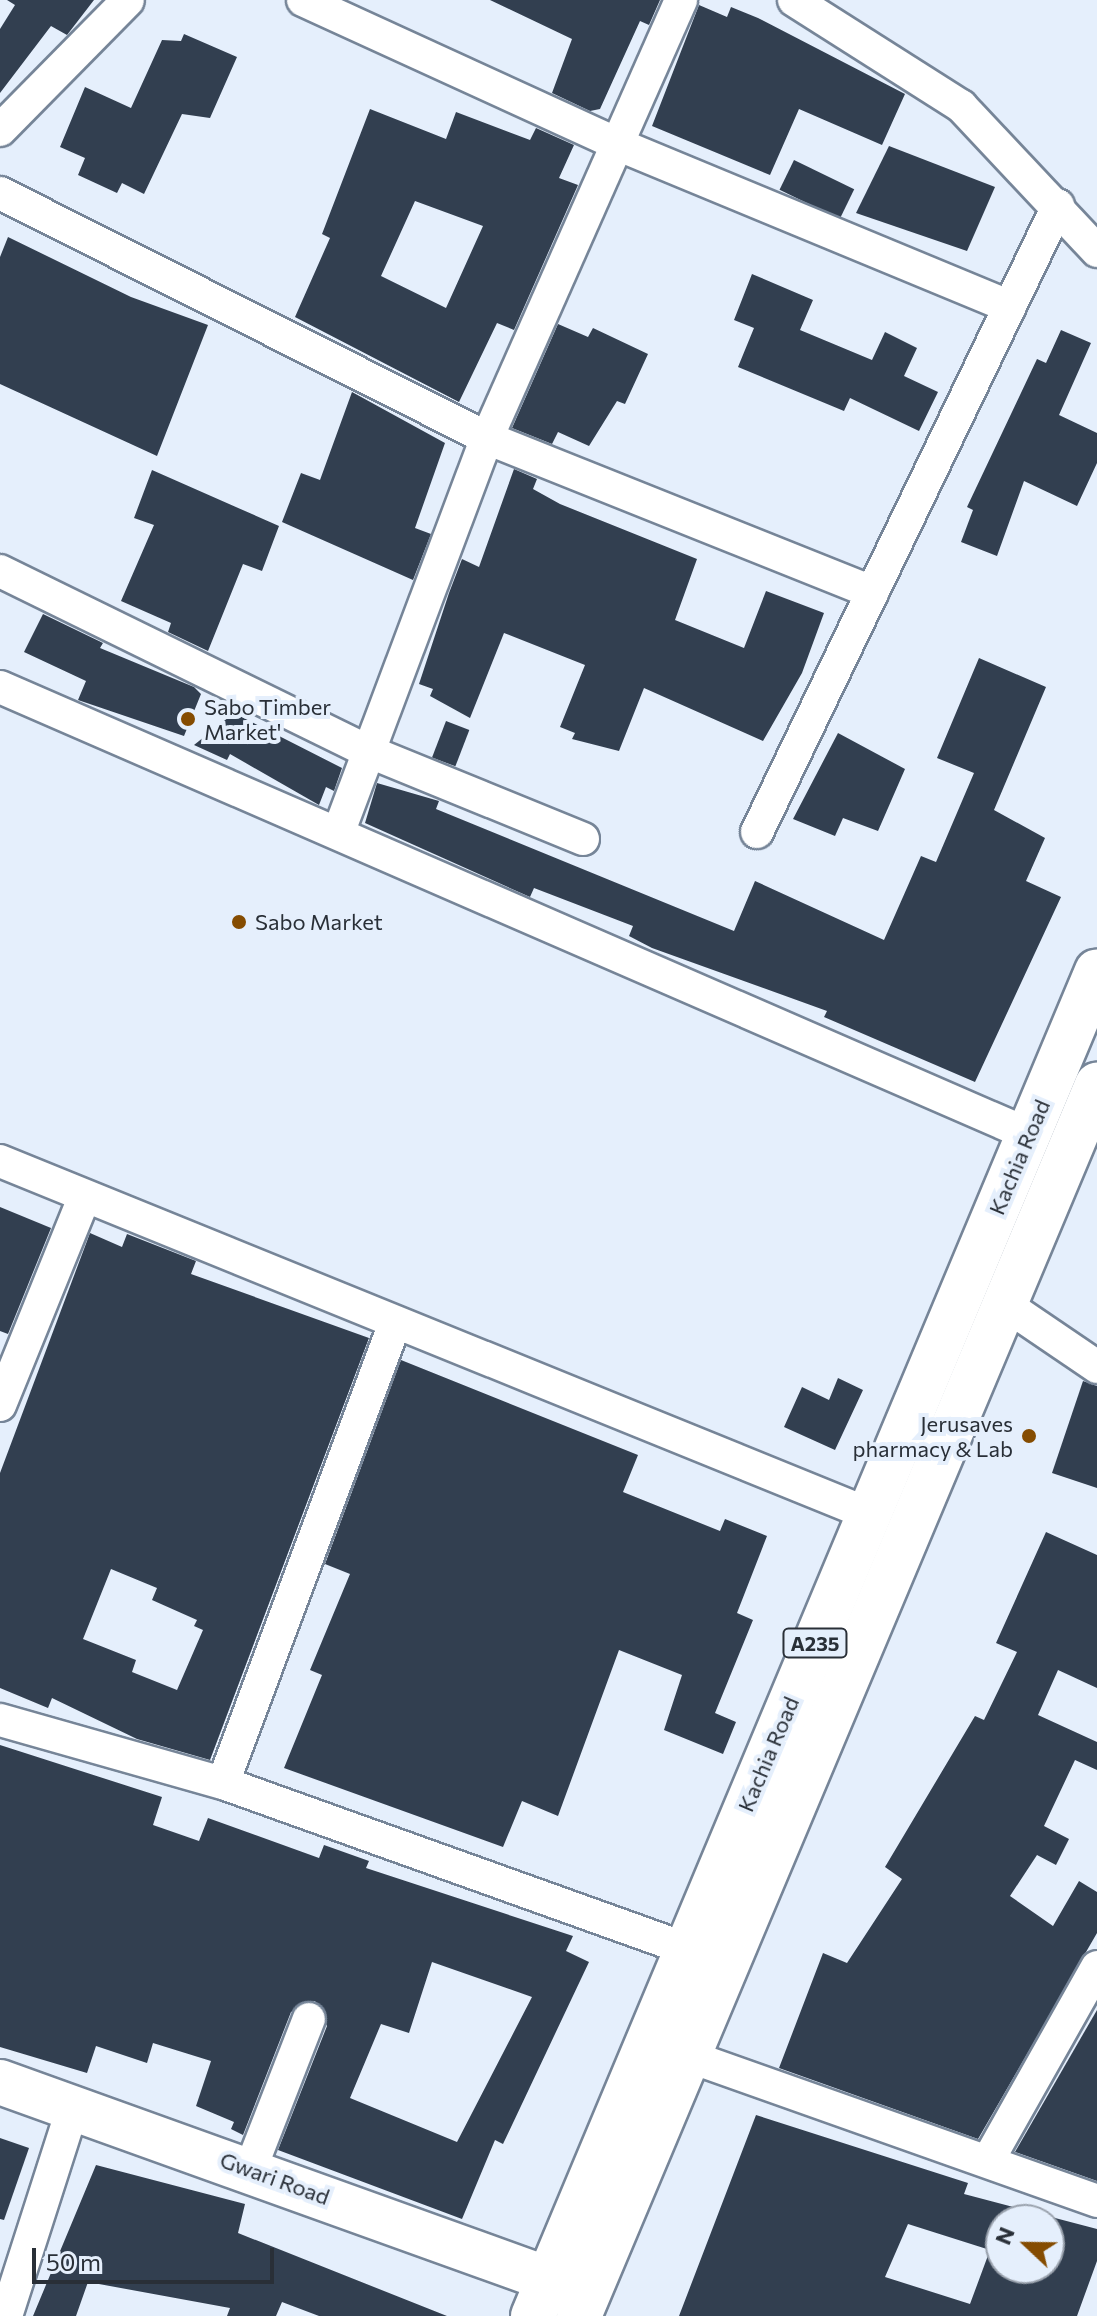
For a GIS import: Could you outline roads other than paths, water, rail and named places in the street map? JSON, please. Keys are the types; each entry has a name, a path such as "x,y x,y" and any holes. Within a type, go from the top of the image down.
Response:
{"main road":[{"name":"Kachia Road","path":"540,2297 1097,971"},
{"name":"Kachia Road","path":"579,2316 1097,1085"},
{"name":"Gwari Road","path":"0,2082 74,2104 250,2170 540,2297"}],"street":[{"path":"0,130 128,0"},
{"path":"303,0 617,144 1010,307"},
{"path":"339,831 487,438 681,0"},
{"path":"794,0 961,106 1097,251"},
{"path":"0,193 487,438 872,592"},
{"path":"757,832 1058,206"},
{"path":"0,571 370,752 583,839"},
{"path":"0,687 339,831 1028,1134"},
{"path":"0,1161 84,1198 869,1514"},
{"path":"0,1405 84,1198"},
{"path":"1003,1303 1097,1367"},
{"path":"223,1783 395,1322"},
{"path":"0,1720 223,1783 686,1949"},
{"path":"990,2157 1097,1967"},
{"path":"250,2170 309,2019"},
{"path":"688,2056 990,2157 1097,2201"},
{"path":"6,2316 74,2104"}],"place":[{"name":"Sabo Timber Market'","path":"188,719"},
{"name":"Sabo Market","path":"239,922"},
{"name":"Jerusaves pharmacy & Lab","path":"1029,1436"}]}
